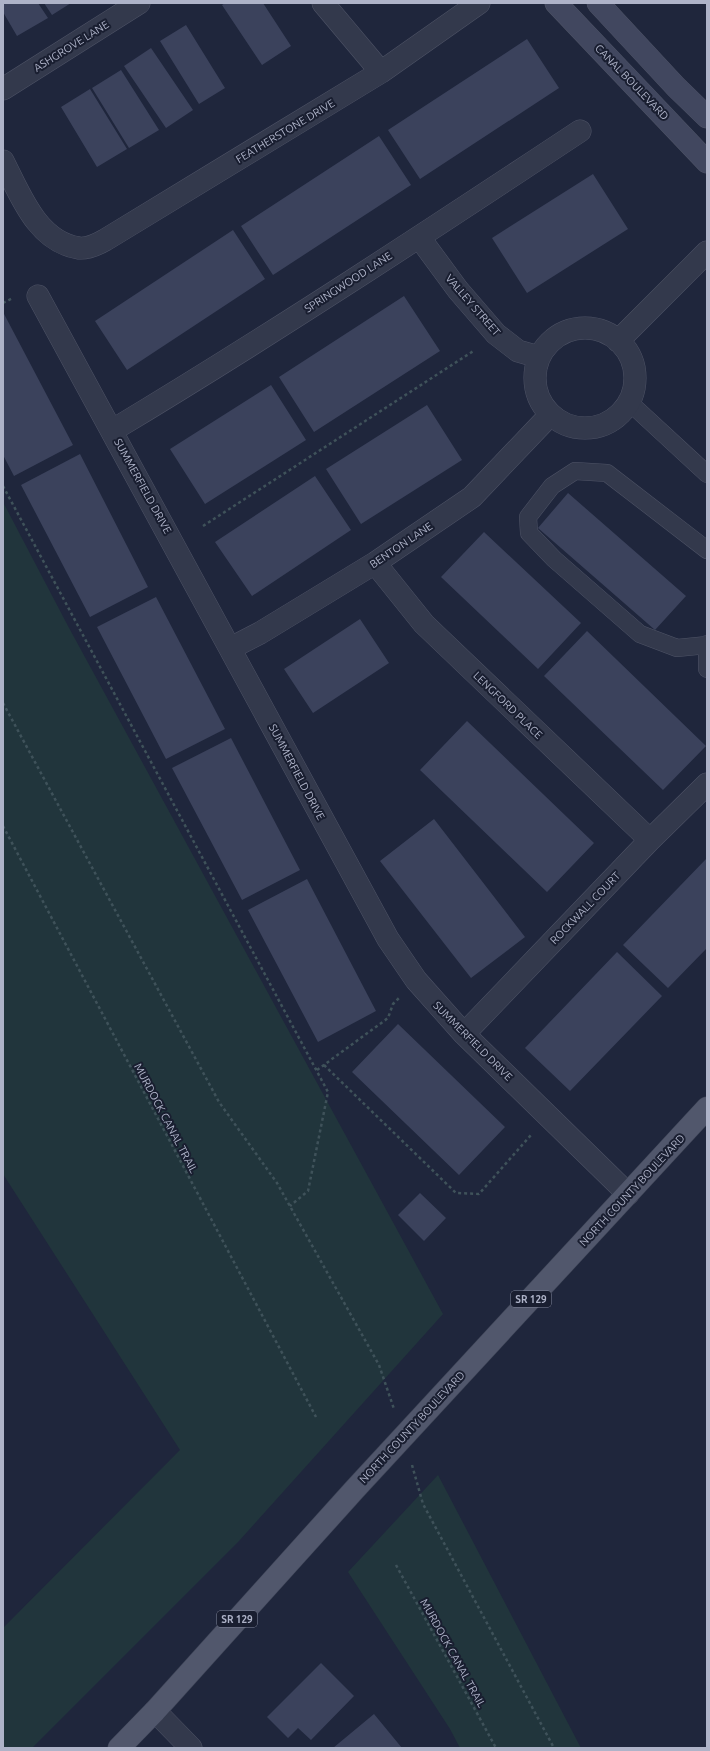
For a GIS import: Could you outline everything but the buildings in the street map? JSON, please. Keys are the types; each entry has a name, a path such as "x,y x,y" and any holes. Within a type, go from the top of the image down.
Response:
{"main road":[{"name":"CANAL BOULEVARD","path":"556,3 707,162"},
{"path":"598,3 707,117"},
{"name":"NORTH COUNTY BOULEVARD","path":"119,1748 155,1711 404,1436 707,1108"}],"street":[{"name":"ASHGROVE LANE","path":"3,89 139,3"},
{"path":"323,3 381,72"},
{"name":"FEATHERSTONE DRIVE","path":"3,161 28,210 42,227 57,239 80,248 106,240 381,72 479,3"},
{"name":"SPRINGWOOD LANE","path":"113,430 175,393 419,237 580,131"},
{"name":"VALLEY STREET","path":"419,237 458,290 496,334 518,351 539,357"},
{"path":"618,341 707,252"},
{"name":"SUMMERFIELD DRIVE","path":"38,296 113,430 368,905 388,939 416,980 464,1034 628,1194"},
{"path":"589,328 602,331 618,341 629,354 634,366 634,384 629,402 622,413 612,421 587,429 562,423 550,415 542,406 534,382 535,369 539,357 546,346 554,338 565,332 589,328"},
{"name":"BENTON LANE","path":"231,648 260,633 375,563 472,496 550,415"},
{"name":"LENGFORD PLACE","path":"375,563 424,624 650,840"},
{"name":"ROCKWALL COURT","path":"464,1034 650,840 707,784"},
{"path":"155,1711 191,1748"}],"lane":[{"path":"629,402 707,474"},
{"path":"707,550 607,473 575,471 552,486 528,517 529,533 554,559 640,634 677,648 707,645 707,669"}],"path":[{"path":"203,526 480,347"},
{"path":"3,486 328,1092 308,1191 290,1206"},
{"path":"3,703 218,1102 277,1183 379,1366 404,1436 423,1504 554,1748"},
{"name":"MURDOCK CANAL TRAIL","path":"3,826 316,1417"},
{"path":"317,1070 388,1018 393,1004 416,980"},
{"path":"324,1064 456,1193 478,1194 548,1116"},
{"name":"MURDOCK CANAL TRAIL","path":"396,1565 496,1748"}],"shaded area":[{"path":"3,502 68,626 443,1314 239,1541 32,1748 3,1748 3,1628 180,1450 3,1174"},
{"path":"438,1475 581,1748 460,1748 450,1729 348,1572"}]}
